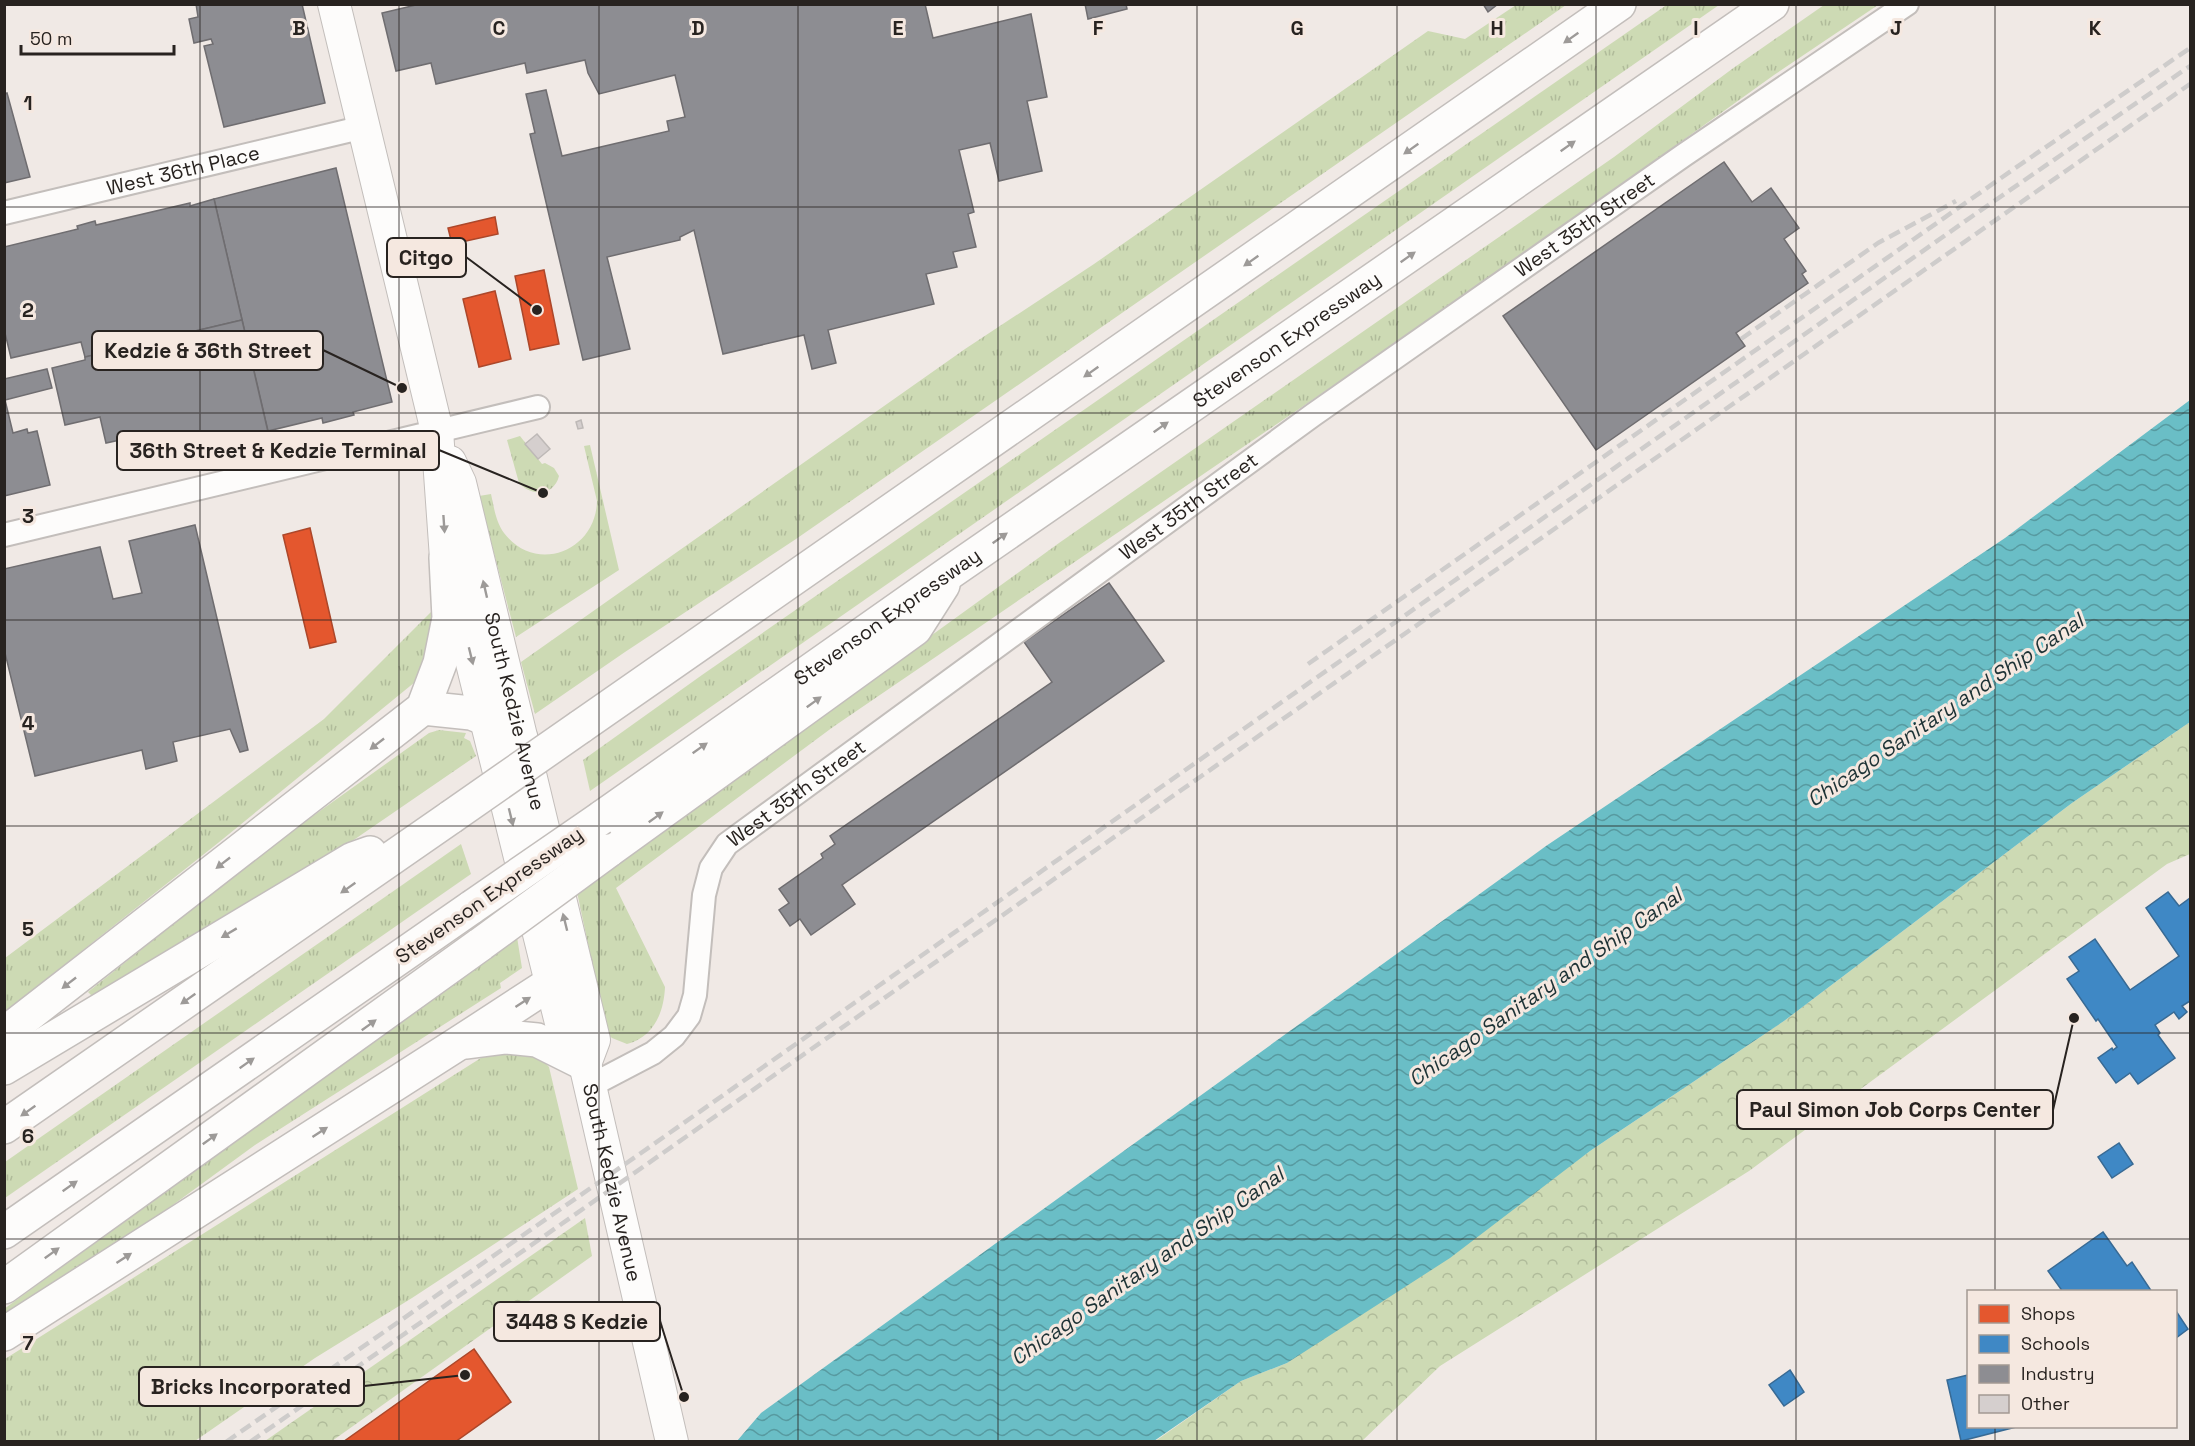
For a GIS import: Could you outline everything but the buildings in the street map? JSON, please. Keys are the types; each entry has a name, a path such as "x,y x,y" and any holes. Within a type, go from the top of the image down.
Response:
{"highway":[{"path":"4,1127 1619,4"},
{"name":"Stevenson Expressway","path":"4,1232 601,818 952,571 1772,4"},
{"path":"4,1034 423,708 440,663 448,618 446,558"},
{"path":"4,1287 481,945 915,629 952,571"},
{"path":"423,708 471,713 487,719 521,739"},
{"path":"4,1068 353,859 441,824"},
{"path":"4,1334 459,1043 563,973"},
{"path":"459,1043 506,1037 537,1040 587,1075"}],"main road":[{"name":"South Kedzie Avenue","path":"334,4 437,431 446,558 487,719 563,973 594,1040 587,1075 672,1442"},
{"name":"South Kedzie Avenue","path":"437,431 460,483 521,739 563,973"}],"street":[{"name":"West 35th Street","path":"587,1075 653,1053 674,1036 689,1016 695,995 704,895 711,868 727,844 1313,415 1684,155 1907,4"},
{"name":"West 36th Place","path":"4,213 364,127"},
{"path":"4,535 538,407"}],"green space":[{"path":"1668,4 1719,5 590,791 583,760"},
{"path":"1516,5 1566,5 796,539 535,714 521,662 965,349 1094,264 1428,31 1465,39"},
{"path":"1824,5 1878,5 1774,75 1495,275 833,727 616,888 665,987 660,1014 644,1036 627,1044 607,1034 577,892 1059,543 1614,157 1732,69"},
{"path":"520,436 542,464 545,463 554,468 559,476 548,491 530,491 519,483 507,440"},
{"path":"590,445 619,570 516,637 479,496 491,494 501,529 517,546 532,553 547,555 562,552 576,544 587,533 594,518 597,501 584,446"},
{"path":"434,609 427,656 421,665 426,668 415,682 218,843 5,1012 5,958 324,719"},
{"path":"2190,722 2190,854 2167,864 1749,1171 1440,1366 1362,1441 1154,1442 1241,1381 1287,1363 1590,1151 1784,1021 2072,803"},
{"path":"439,730 466,733 464,738 470,741 476,756 342,848 92,996 88,992 271,846 429,733"},
{"path":"461,844 471,874 5,1198 5,1162"},
{"path":"517,937 522,968 500,983 501,988 255,1145 140,1229 5,1315 4,1309"},
{"path":"497,1050 535,1052 549,1067 578,1189 412,1298 315,1358 195,1441 5,1442 5,1359 484,1056"},
{"path":"585,1218 592,1256 332,1441 265,1441"}],"water":[{"name":"Chicago Sanitary and Ship Canal","path":"2190,400 2190,722 2072,803 1784,1021 1590,1151 1450,1258 1287,1363 1241,1381 1154,1441 737,1441 761,1413 1546,846 2005,538"}],"railway":[{"path":"1308,664 2190,48"},
{"path":"226,1442 641,1153 1974,215 2190,66"},
{"path":"250,1442 2190,84"},
{"path":"1741,339 1878,243 1956,201"}],"place":[{"name":"Citgo","path":"537,310"},
{"name":"Kedzie & 36th Street","path":"402,388"},
{"name":"36th Street & Kedzie Terminal","path":"543,493"},
{"name":"Paul Simon Job Corps Center","path":"2074,1018"},
{"name":"Bricks Incorporated","path":"465,1375"},
{"name":"3448 S Kedzie","path":"684,1397"}]}
